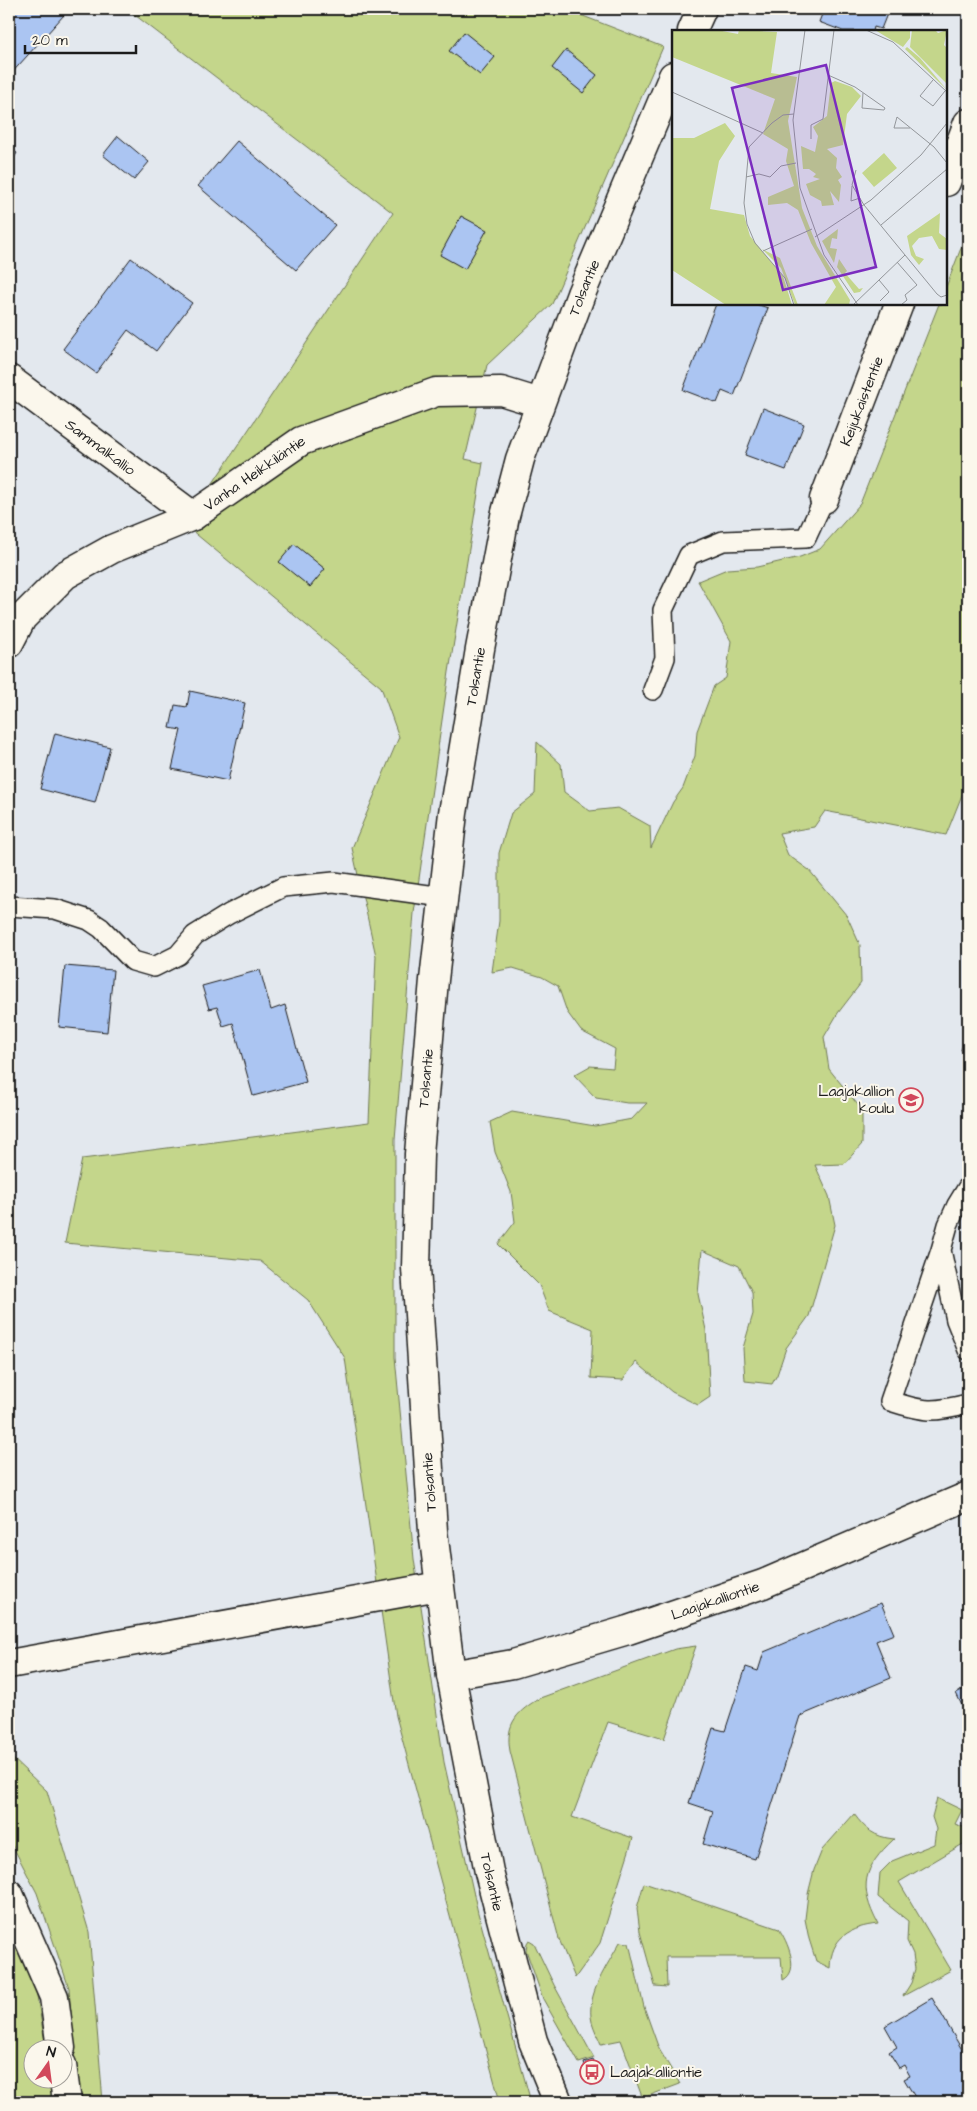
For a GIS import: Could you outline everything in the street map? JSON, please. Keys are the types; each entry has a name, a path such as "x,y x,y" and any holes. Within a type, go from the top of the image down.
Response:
{"street":[{"path":"692,30 702,9"},
{"name":"Tolsantie","path":"558,2102 533,2040 489,1872 451,1674 432,1531 416,1268 419,1154 434,980 453,813 503,525 520,459 540,403 592,266 672,78"},
{"path":"947,179 968,124"},
{"name":"Keijukaistentie","path":"824,499 899,305"},
{"name":"Sammalkallio","path":"9,379 193,516"},
{"name":"Vanha Heikkiläntie","path":"9,643 22,618 65,575 112,549 193,516 302,441 436,392 501,391 540,403"},
{"name":"Laajakalliontie","path":"451,1674 513,1664 628,1630 754,1587 968,1496"},
{"path":"9,1664 440,1586"},
{"path":"9,1894 54,1997 59,2038"},
{"path":"65,2088 67,2102"}],"lane":[{"path":"653,690 665,658 663,610 689,555 723,541 806,538 824,499"},
{"path":"9,906 55,909 89,920 101,928 133,961 154,967 178,955 195,935 229,914 283,887 334,882 443,897"},
{"path":"968,1187 948,1225 890,1401 923,1411 945,1410 968,1404"},
{"path":"941,1250 956,1320 968,1350"}],"green space":[{"path":"127,9 565,9 663,47 552,304 487,365 465,459 483,463 449,672 414,913 395,1139 395,1357 414,1559 444,1762 478,1913 531,2102 500,2102 396,1716 345,1358 308,1300 260,1261 65,1243 82,1159 369,1122 376,956 352,848 399,737 381,687 185,525 393,213"},
{"path":"968,230 968,780 946,835 825,811 814,827 779,833 788,855 809,870 847,916 860,945 861,983 838,1013 824,1037 829,1069 862,1110 862,1144 844,1164 815,1165 829,1196 835,1225 809,1316 786,1348 772,1384 745,1381 743,1348 753,1314 752,1292 739,1266 702,1250 698,1294 706,1330 710,1397 698,1405 672,1392 636,1362 623,1380 591,1378 593,1329 549,1311 539,1285 498,1244 515,1222 511,1192 495,1152 490,1122 512,1112 595,1126 632,1119 647,1103 627,1103 596,1098 574,1075 590,1066 613,1068 615,1049 581,1031 567,1012 558,986 542,977 513,968 492,972 499,921 499,853 511,813 535,794 537,742 561,764 564,792 590,811 618,808 650,826 651,848 673,802 683,788 695,756 697,731 714,686 726,678 731,641 698,581 727,569 757,567 800,557 820,549 860,504 939,305 947,305 947,284"},
{"path":"696,1646 664,1739 608,1722 572,1817 633,1838 600,1943 575,1978 559,1939 510,1751 509,1733 511,1725 525,1708 540,1698 675,1649"},
{"path":"9,1755 47,1791 89,1932 103,2102 78,2102 69,1988 37,1893 9,1839"},
{"path":"937,1798 962,1810 955,1824 968,1829 968,1841 899,1882 951,1970 903,1996 911,1983 915,1969 913,1954 907,1941 908,1921 878,1897 880,1873 892,1861 934,1844 936,1829 932,1817"},
{"path":"854,1814 862,1824 875,1834 894,1839 876,1859 867,1878 868,1899 878,1924 868,1925 844,1935 834,1948 830,1968 816,1961 809,1939 805,1919 808,1894 814,1870 822,1850"},
{"path":"644,1883 779,1929 786,1941 791,1956 791,1970 788,1976 783,1980 781,1957 666,1957 667,1987 655,1986 640,1932 637,1908"},
{"path":"9,1925 33,1973 44,2038 22,2038 22,2088 53,2088 55,2102 9,2102"},
{"path":"529,1940 534,1943 554,1985 594,2058 579,2063 543,1999 526,1950"},
{"path":"620,1942 629,1943 644,2007 659,2049 680,2084 648,2096 651,2102 644,2102 621,2040 601,2044 592,2022 592,2001 595,1991 604,1970"}],"building":[{"path":"9,9 57,9 64,15 9,76"},
{"path":"824,9 889,9 881,29 874,27 873,30 840,30 819,22"},
{"path":"464,32 495,57 480,75 449,51"},
{"path":"566,50 597,75 583,93 552,68"},
{"path":"118,136 149,162 134,180 103,155"},
{"path":"237,141 335,225 296,270 198,186"},
{"path":"9,148 17,153 9,166"},
{"path":"461,216 487,230 465,269 440,255"},
{"path":"131,258 192,303 156,351 128,330 96,373 63,349"},
{"path":"716,305 759,305 768,308 734,396 722,391 717,403 683,390"},
{"path":"763,408 804,424 786,470 745,455"},
{"path":"294,544 325,569 310,587 279,562"},
{"path":"190,691 245,703 228,781 172,769 181,730 170,728 175,705 187,707"},
{"path":"55,733 110,747 95,803 40,789"},
{"path":"65,966 113,970 107,1032 59,1027"},
{"path":"260,970 271,1010 285,1005 306,1082 253,1096 233,1023 223,1026 217,1007 209,1009 202,986"},
{"path":"968,1032 968,1053 961,1050"},
{"path":"881,1603 894,1634 876,1641 891,1678 800,1716 755,1859 703,1844 713,1811 689,1803 713,1728 725,1731 746,1667 758,1671 764,1652"},
{"path":"968,1687 968,1718 956,1693"},
{"path":"932,1998 968,2060 968,2102 918,2102 904,2079 910,2076 904,2065 899,2068 889,2052 897,2047 885,2026"},
{"path":"593,2060 601,2082 591,2085 584,2063"}],"place":[{"name":"Laajakallion koulu","path":"911,1100"},
{"name":"Laajakalliontie","path":"592,2072"}]}
